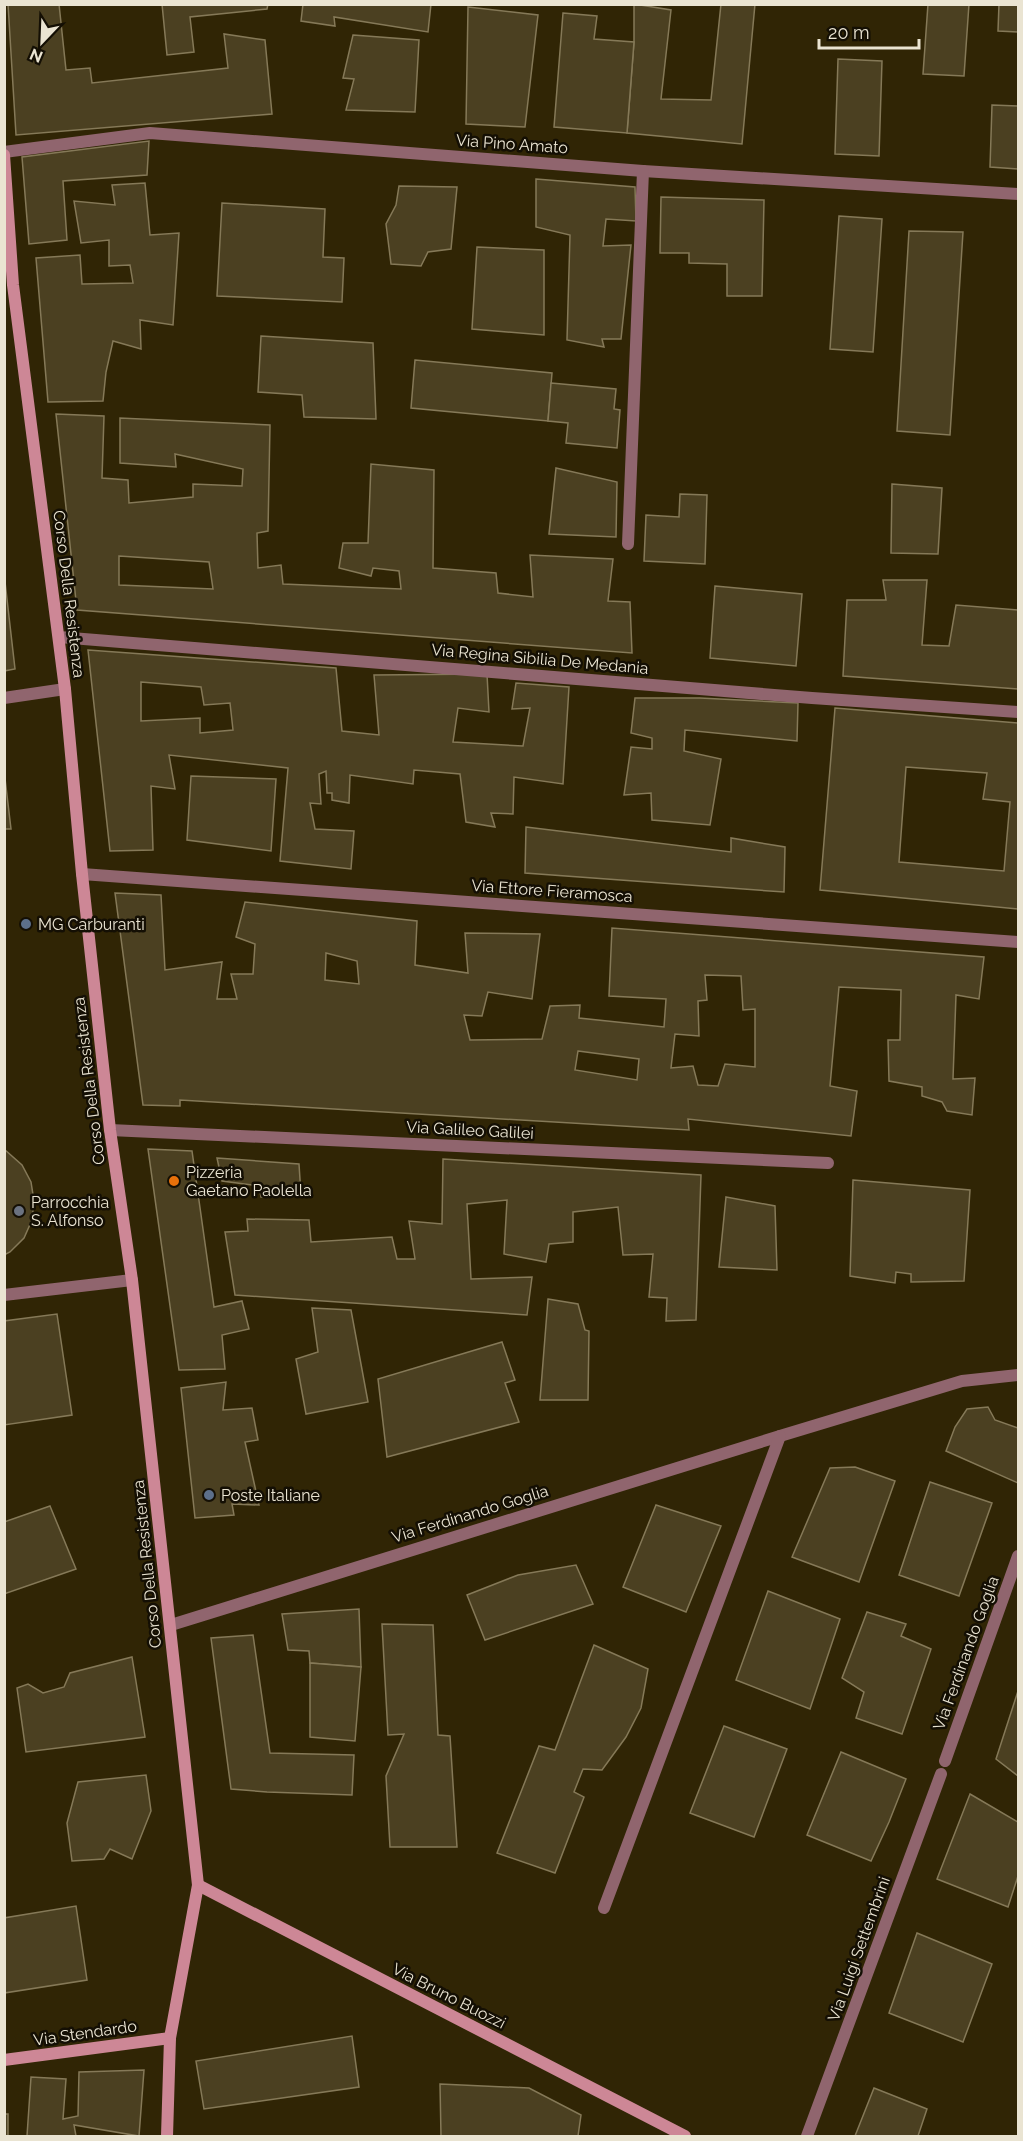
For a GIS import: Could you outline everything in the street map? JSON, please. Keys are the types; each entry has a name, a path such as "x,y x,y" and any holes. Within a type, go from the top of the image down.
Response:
{"main road":[{"name":"Corso Della Resistenza","path":"4,154 9,285 59,637 110,1130 132,1280 198,1885 170,2038 167,2136"},
{"name":"Via Bruno Buozzi","path":"198,1885 685,2136"},
{"name":"Via Stendardo","path":"4,2060 170,2038"}],"street":[{"name":"Via Pino Amato","path":"4,154 150,133 643,171 1018,194"},
{"path":"628,544 643,171"},
{"name":"Via Regina Sibilia De Medania","path":"59,637 789,696 1018,712"},
{"path":"4,698 65,689"},
{"name":"Via Ettore Fieramosca","path":"82,874 1018,942"},
{"name":"Via Galileo Galilei","path":"110,1130 828,1163"},
{"path":"4,1295 132,1280"},
{"name":"Via Ferdinando Goglia","path":"171,1625 962,1381 1018,1375"},
{"path":"604,1908 780,1436"},
{"name":"Via Ferdinando Goglia","path":"945,1761 1018,1556"},
{"name":"Via Luigi Settembrini","path":"807,2136 941,1774"}],"building":[{"path":"8,4 59,4 66,70 90,68 92,83 228,68 224,34 265,40 272,114 16,135"},
{"path":"162,4 268,4 267,9 190,17 194,52 167,55"},
{"path":"303,4 431,4 428,32 334,17 335,26 301,21"},
{"path":"634,4 671,10 661,99 711,100 721,4 755,4 742,144 627,133 634,42"},
{"path":"928,4 969,4 964,76 923,74"},
{"path":"999,4 1018,4 1018,32 998,31"},
{"path":"468,7 538,15 525,127 466,124"},
{"path":"563,13 597,16 594,39 634,42 627,133 554,127"},
{"path":"353,35 419,40 415,112 346,110 354,79 343,78"},
{"path":"838,59 882,61 879,156 835,154"},
{"path":"992,105 1018,106 1018,169 990,167"},
{"path":"149,141 147,175 63,181 67,240 29,244 22,157"},
{"path":"536,179 635,187 636,221 606,219 603,246 631,245 621,339 602,339 604,347 567,340 570,235 536,227"},
{"path":"145,183 150,235 179,233 173,325 140,320 141,349 113,341 106,372 103,401 48,402 36,258 80,255 82,284 133,283 130,265 109,266 109,240 81,243 74,201 115,205 112,185"},
{"path":"399,186 457,187 451,249 428,252 421,266 391,264 386,224 396,205"},
{"path":"661,197 764,200 762,296 727,296 727,264 689,263 689,253 660,253"},
{"path":"222,203 325,209 323,257 344,258 342,302 217,296"},
{"path":"839,216 882,219 873,352 830,349"},
{"path":"909,231 963,232 950,435 897,431"},
{"path":"477,247 544,250 544,335 472,329"},
{"path":"261,336 373,343 376,419 304,417 302,395 258,392"},
{"path":"415,360 552,373 548,421 411,408"},
{"path":"551,383 616,389 614,409 620,410 617,448 566,443 568,423 548,421"},
{"path":"56,414 104,416 102,478 128,480 129,503 193,497 193,484 242,486 243,469 175,454 176,467 120,463 120,418 270,425 268,531 257,533 258,568 281,565 283,584 401,589 399,571 373,568 371,576 339,568 343,543 368,543 371,464 434,470 433,568 496,573 498,593 533,597 530,555 613,559 608,601 630,602 632,653 77,610","holes":["119,556 209,562 213,589 119,585"]},
{"path":"556,468 617,482 616,537 549,534"},
{"path":"892,484 942,488 938,554 891,553"},
{"path":"680,494 707,495 705,564 644,561 646,515 679,517"},
{"path":"4,573 15,669 4,671"},
{"path":"883,580 927,580 922,645 949,646 956,605 1018,610 1018,689 843,676 847,600 886,600"},
{"path":"715,586 802,594 796,666 710,658"},
{"path":"88,650 336,668 342,731 379,735 374,675 487,674 489,712 458,708 453,742 523,746 530,708 512,709 516,683 569,687 563,784 514,777 513,814 491,813 495,827 466,822 460,774 414,770 413,784 350,775 349,803 332,800 332,793 327,793 326,771 319,774 321,804 310,803 315,829 354,831 351,869 280,861 288,768 169,755 175,789 151,786 153,850 110,851","holes":["141,682 201,687 204,705 230,703 233,730 200,733 200,718 141,721"]},
{"path":"635,698 700,698 798,703 797,741 685,730 684,751 721,759 710,825 652,820 651,793 624,795 631,747 652,749 652,738 631,733"},
{"path":"835,708 1018,723 1018,909 820,890","holes":["906,767 987,773 983,799 1010,802 1004,871 899,862"]},
{"path":"4,770 11,829 4,829"},
{"path":"191,776 276,779 271,851 187,840"},
{"path":"526,827 731,852 731,838 785,847 784,892 525,873"},
{"path":"115,893 161,895 165,970 222,962 217,999 237,999 231,974 253,974 255,944 236,937 245,902 417,921 415,965 468,973 465,933 540,934 532,999 488,992 482,1016 464,1015 470,1040 542,1039 550,1006 580,1005 579,1018 664,1027 666,999 609,996 612,928 984,957 979,999 956,995 953,1079 975,1078 972,1115 947,1111 942,1102 922,1096 922,1087 889,1081 888,1040 900,1040 901,990 839,987 830,1086 857,1091 851,1136 688,1119 689,1130 180,1100 180,1106 143,1105","holes":["326,953 357,961 359,984 325,980","705,975 741,976 743,1010 755,1009 755,1067 725,1064 718,1086 698,1085 693,1066 671,1068 675,1034 699,1036 698,1001 707,1000","578,1051 639,1059 637,1080 575,1070"]},
{"name":"Parrocchia S. Alfonso","path":"4,1149 22,1165 31,1182 34,1201 32,1220 24,1238 4,1255"},
{"path":"148,1149 192,1151 214,1307 242,1301 249,1329 222,1335 225,1369 179,1370"},
{"path":"217,1158 299,1164 301,1195 261,1197 259,1186 222,1181"},
{"path":"443,1159 701,1175 696,1320 666,1321 667,1298 649,1297 653,1254 623,1255 618,1207 573,1212 573,1242 549,1244 546,1262 504,1254 507,1200 467,1204 471,1279 532,1277 527,1315 235,1295 225,1232 248,1231 247,1219 309,1220 311,1242 392,1237 397,1259 415,1259 409,1221 442,1224"},
{"path":"853,1180 970,1190 964,1281 911,1282 911,1274 896,1272 895,1283 850,1276"},
{"path":"726,1197 775,1206 777,1270 719,1267"},
{"path":"548,1299 578,1304 585,1330 589,1331 588,1400 540,1400"},
{"path":"312,1308 351,1310 368,1402 306,1414 296,1359 318,1352"},
{"path":"57,1314 72,1415 4,1425 4,1321"},
{"path":"502,1342 515,1380 505,1383 519,1422 387,1457 378,1379"},
{"path":"226,1382 223,1410 252,1408 258,1440 245,1442 259,1505 232,1504 234,1515 195,1518 181,1388"},
{"path":"988,1407 995,1420 1018,1428 1018,1483 946,1451 955,1427 967,1409"},
{"path":"855,1467 895,1481 859,1582 792,1557 830,1468"},
{"path":"930,1482 992,1503 959,1596 899,1575"},
{"path":"656,1505 721,1526 686,1612 623,1587"},
{"path":"50,1506 76,1569 4,1594 4,1522"},
{"path":"576,1565 593,1604 485,1640 467,1595 518,1575"},
{"path":"768,1591 840,1619 810,1709 736,1680"},
{"path":"359,1609 361,1667 310,1663 309,1651 288,1650 282,1614"},
{"path":"867,1612 906,1624 901,1636 931,1649 902,1734 856,1718 864,1692 842,1678"},
{"path":"382,1624 433,1625 438,1735 450,1736 457,1847 390,1847 386,1776 404,1734 388,1735"},
{"path":"253,1635 270,1753 354,1755 352,1795 231,1789 211,1638"},
{"path":"594,1645 648,1669 641,1708 626,1737 602,1770 583,1769 574,1792 584,1797 555,1873 497,1853 539,1746 555,1750"},
{"path":"132,1657 145,1737 26,1752 17,1688 28,1684 43,1693 64,1687 70,1673"},
{"path":"310,1663 361,1667 355,1741 310,1737"},
{"path":"1018,1691 1018,1776 996,1759"},
{"path":"724,1726 787,1749 754,1837 690,1813"},
{"path":"841,1752 906,1779 871,1861 807,1835"},
{"path":"146,1775 151,1811 132,1859 110,1849 104,1859 72,1861 67,1823 78,1782"},
{"path":"970,1794 1018,1822 1018,1876 1008,1907 937,1879"},
{"path":"76,1906 87,1980 4,1993 4,1918"},
{"path":"917,1933 992,1964 963,2042 889,2013"},
{"path":"352,2036 359,2087 204,2109 196,2061"},
{"path":"144,2070 139,2136 74,2125 76,2136 27,2136 31,2077 66,2079 63,2119 78,2116 79,2072"},
{"path":"440,2084 529,2088 581,2115 578,2136 441,2136"},
{"path":"874,2088 927,2109 918,2136 855,2136"},
{"path":"4,2114 8,2114 8,2136 4,2136"}],"place":[{"name":"MG Carburanti","path":"26,924"},
{"name":"Pizzeria Gaetano Paolella","path":"174,1181"},
{"name":"Parrocchia S. Alfonso","path":"19,1211"},
{"name":"Poste Italiane","path":"209,1495"}]}
